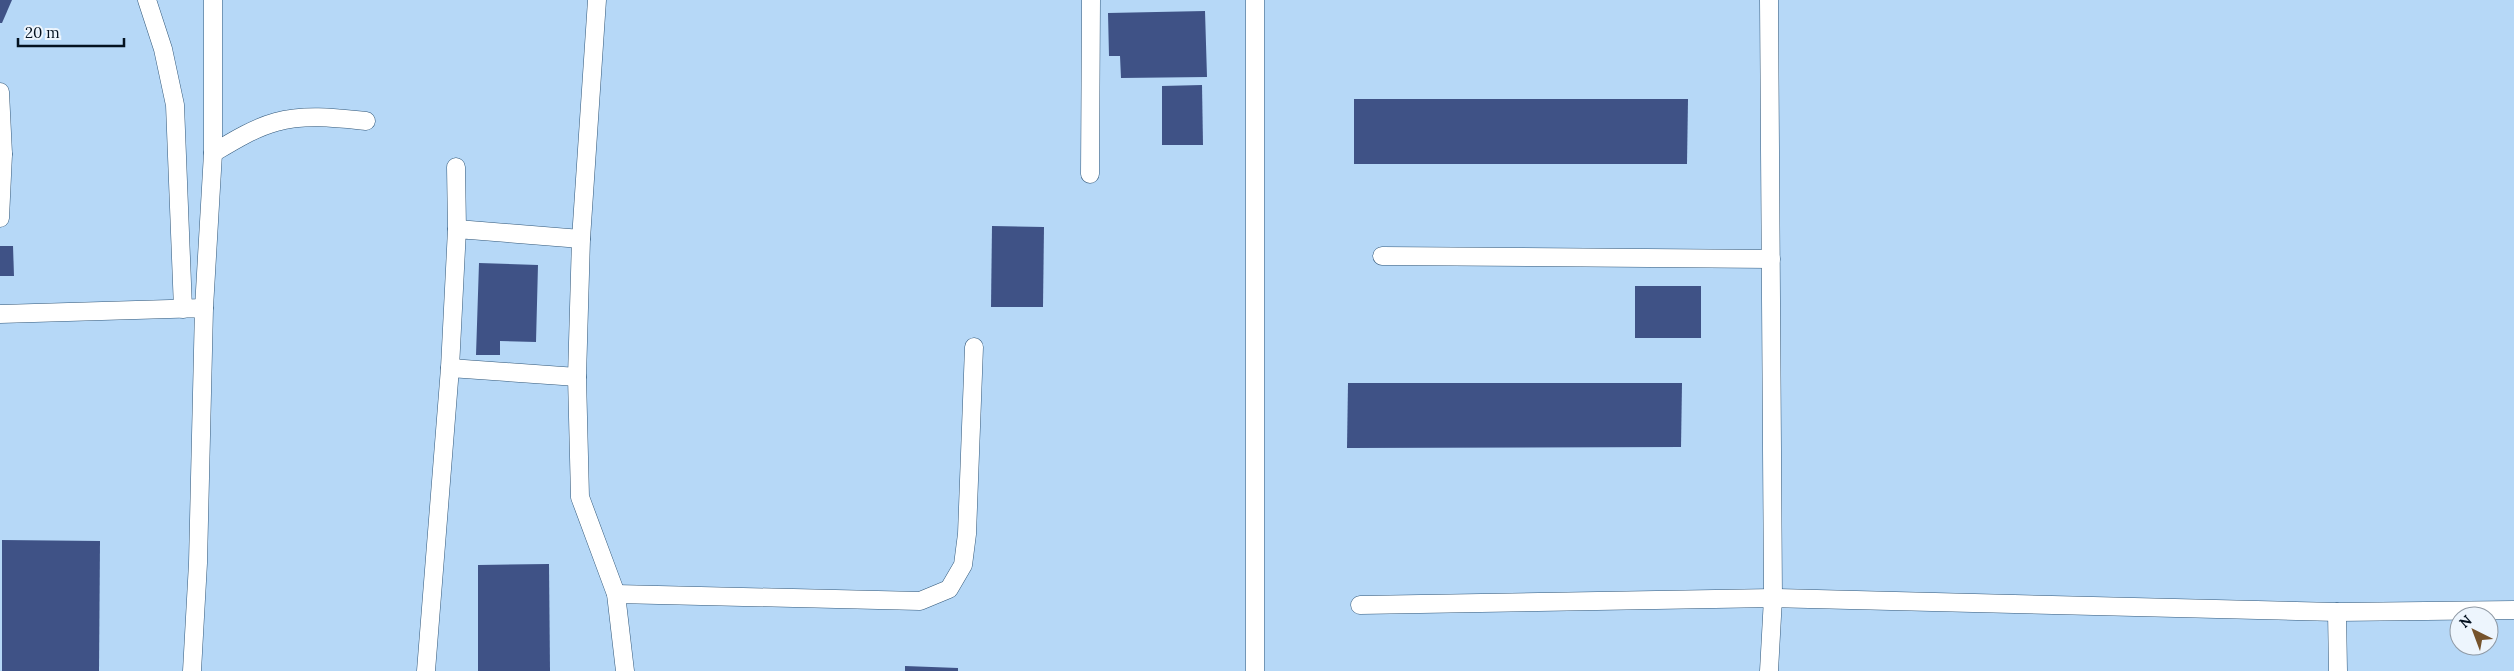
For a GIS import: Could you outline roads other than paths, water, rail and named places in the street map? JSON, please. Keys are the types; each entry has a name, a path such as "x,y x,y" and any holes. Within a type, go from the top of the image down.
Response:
{"lane":[{"path":"147,0 163,49 175,105 183,309"},
{"path":"192,671 198,563 204,308 213,153 213,0"},
{"path":"597,0 581,240 577,377 580,497 616,594 625,671"},
{"path":"1090,174 1091,0"},
{"path":"1255,0 1256,671"},
{"path":"1769,0 1774,598 1769,671"},
{"path":"0,92 2,154 0,218"},
{"path":"213,153 248,133 277,121 319,117 366,120"},
{"path":"426,671 450,368 457,229 456,167"},
{"path":"457,229 581,240"},
{"path":"1382,256 1770,259"},
{"path":"0,314 204,308"},
{"path":"616,594 920,601 949,589 963,565 967,534 974,347"},
{"path":"450,368 577,377"},
{"path":"1360,605 1774,598 2337,612 2514,610"},
{"path":"2337,612 2338,671"}]}
